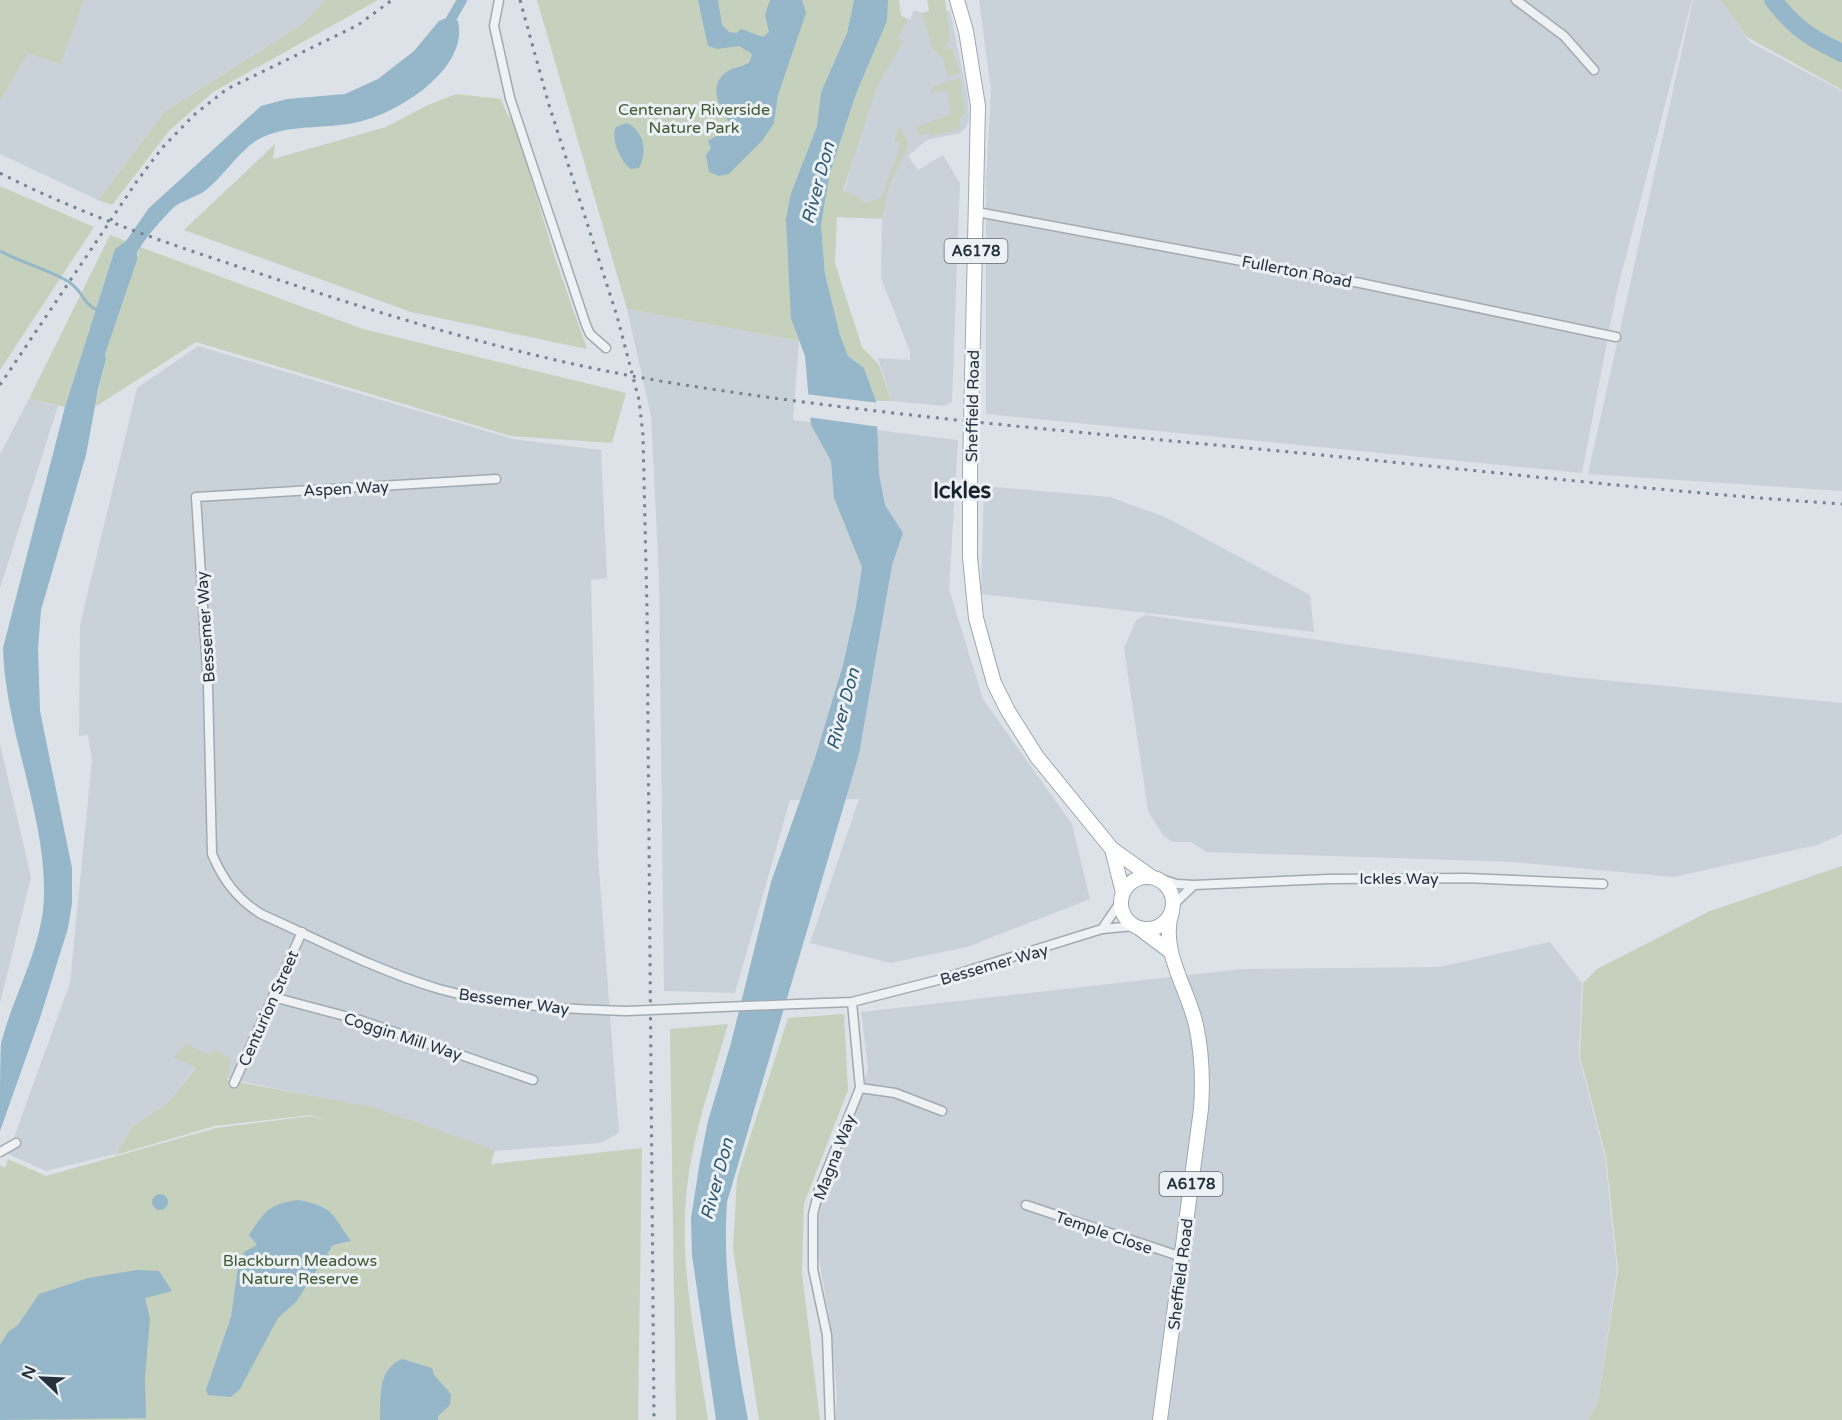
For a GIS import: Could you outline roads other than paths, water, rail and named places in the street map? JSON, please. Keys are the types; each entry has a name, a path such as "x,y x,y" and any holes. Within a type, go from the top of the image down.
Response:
{"main road":[{"name":"Sheffield Road","path":"957,0 966,31 978,106 970,472 970,557 976,618 994,683 1008,711 1037,757 1112,849 1154,877"},
{"name":"Sheffield Road","path":"966,31 967,0"},
{"name":"Sheffield Road","path":"1112,849 1122,897"},
{"path":"1136,927 1150,929 1161,926 1173,908 1169,887 1154,877 1133,880 1122,897 1123,913 1136,927 1171,952"},
{"name":"Sheffield Road","path":"1160,1420 1202,1082 1196,1025 1171,952 1168,931 1173,908"}],"street":[{"path":"499,0 494,26 510,98 586,325 590,334 606,348"},
{"path":"1516,0 1564,36 1594,70"},
{"name":"Fullerton Road","path":"977,212 1352,282 1616,337"},
{"name":"Aspen Way","path":"196,496 496,479"},
{"name":"Bessemer Way","path":"196,496 208,685 211,754 209,822 212,854 220,872 243,903 302,932 396,973 437,988 470,996 552,1008 626,1011 852,1002 1008,961 1102,929 1136,927"},
{"name":"Ickles Way","path":"1154,877 1177,884 1194,885 1316,879 1443,878 1603,884"},
{"path":"1173,908 1194,885"},
{"path":"1102,929 1122,897"},
{"name":"Centurion Street","path":"234,1083 302,932"},
{"name":"Coggin Mill Way","path":"273,997 360,1020 533,1080"},
{"name":"Magna Way","path":"830,1420 827,1335 813,1269 813,1214 822,1180 860,1088 852,1002"},
{"path":"860,1088 895,1093 942,1111"},
{"path":"0,1152 16,1143"},
{"name":"Temple Close","path":"1026,1205 1182,1257"}],"water":[{"path":"698,0 718,0 722,25 729,32 737,33 741,29 763,37 769,32 765,15 770,0 802,0 806,13 778,95 774,123 762,141 729,174 719,176 709,172 706,155 711,148 708,141 732,126 723,113 716,90 721,76 750,62 752,54 739,46 717,49 708,46"},
{"name":"River Don","path":"854,0 888,0 887,21 856,94 830,173 821,225 825,274 840,335 848,356 864,368 876,401 879,474 885,505 903,533 892,565 859,754 727,1202 728,1284 734,1339 748,1420 716,1420 692,1255 691,1218 700,1161 708,1121 731,1043 771,882 815,758 843,665 862,567 834,498 831,461 811,425 805,356 791,319 786,219 791,193 817,126 821,92 847,33"},
{"path":"449,17 458,21 459,38 453,55 443,71 429,85 395,108 378,116 350,124 287,130 256,141 206,190 174,207 149,235 137,253 137,260 105,354 106,359 86,455 41,610 38,649 40,711 72,868 72,903 68,928 40,1018 0,1131 1,1044 39,934 44,896 39,834 5,679 3,648 65,407 115,249 126,241 149,208 261,106 287,99 345,94 378,79 414,51 439,21"},
{"path":"627,123 637,131 643,142 642,162 639,168 631,169 627,166 615,144 616,127"},
{"path":"160,1194 168,1202 160,1210 152,1202"},
{"path":"298,1200 319,1205 325,1209 335,1218 351,1241 333,1245 296,1302 278,1318 240,1389 231,1397 208,1395 206,1390 231,1317 238,1267 244,1252 257,1245 249,1235 269,1210 280,1204"},
{"path":"137,1270 159,1271 172,1291 145,1298 150,1319 145,1377 146,1418 0,1420 0,1345 8,1332 18,1325 39,1294 88,1278"},
{"path":"402,1359 432,1368 434,1375 451,1394 450,1405 438,1416 438,1420 380,1420 384,1377 394,1364"}],"waterway":[{"path":"446,28 462,0"},
{"path":"1773,0 1804,31 1842,53"},
{"path":"0,251 69,282 88,304 97,310"}],"railway":[{"path":"0,385 137,181 162,148 195,114 227,89 358,25 392,0"},
{"path":"520,0 549,105 617,316 639,400 643,435 647,609 654,1420"},
{"path":"0,173 64,203 130,229 316,292 472,339 631,376 756,396 971,422 1623,486 1842,504"}],"district":[{"name":"Ickles","path":"962,490"}],"park label":[{"name":"Centenary Riverside Nature Park","path":"694,118"},
{"name":"Blackburn Meadows Nature Reserve","path":"300,1269"}]}
